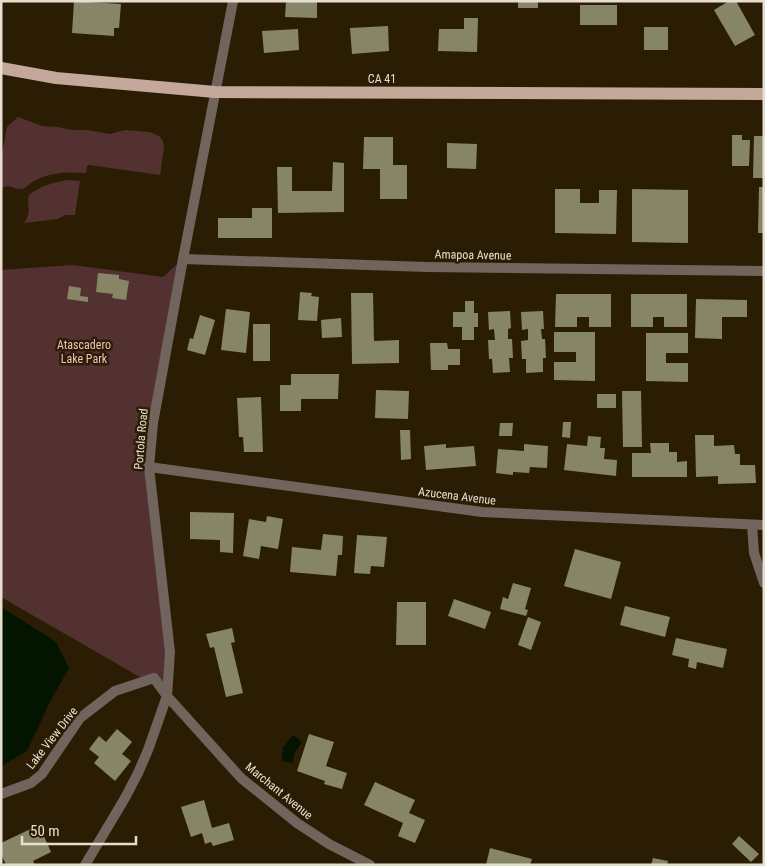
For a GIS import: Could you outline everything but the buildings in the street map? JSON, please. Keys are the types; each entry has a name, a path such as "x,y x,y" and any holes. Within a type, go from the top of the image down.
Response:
{"main road":[{"name":"CA 41","path":"1,68 56,78 215,92 764,94"}],"street":[{"name":"Portola Road","path":"85,865 125,798 138,772 167,696 170,652 149,468 153,423 233,1"},
{"name":"Amapoa Avenue","path":"183,259 427,267 764,271"},
{"name":"Azucena Avenue","path":"149,468 482,512 764,525"},
{"path":"752,525 754,554 764,583"},
{"name":"Lake View Drive","path":"1,794 30,783 42,774 80,718 115,691 154,678 167,696"},
{"name":"Marchant Avenue","path":"167,696 241,778 297,823 330,844 370,865"}],"green space":[{"path":"18,117 42,126 71,130 87,130 110,134 125,130 149,132 159,136 163,141 164,147 160,175 89,165 87,166 86,173 53,174 34,181 23,189 10,186 1,188 1,159 7,127"},
{"path":"69,180 80,181 75,215 24,223 29,212 29,195 48,185"},
{"name":"Atascadero Lake Park","path":"183,259 147,471 166,603 166,692 1,597 1,270 73,265 163,277"}],"shaded area":[{"path":"1,607 56,642 69,668 50,702 27,751 1,766"},
{"path":"293,735 302,742 294,754 293,763 282,761 283,748"}]}
